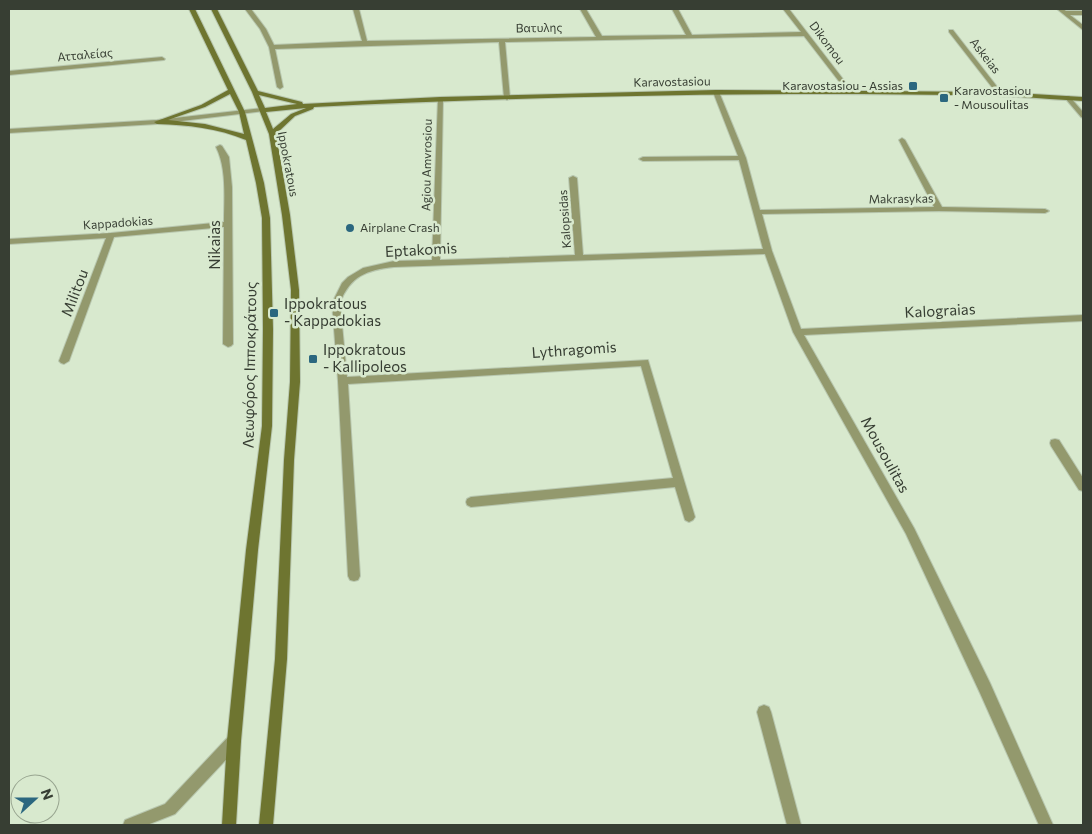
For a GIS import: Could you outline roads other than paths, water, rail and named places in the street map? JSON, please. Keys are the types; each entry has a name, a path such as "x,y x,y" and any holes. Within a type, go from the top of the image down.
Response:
{"main road":[{"name":"Λεωφόρος Ιπποκράτους","path":"192,9 242,112 250,139 266,218 267,426 252,550 234,741 230,825"},
{"path":"214,9 255,92 263,114"},
{"path":"157,122 203,106 232,90"},
{"path":"255,92 298,103 320,105"},
{"name":"Karavostasiou","path":"263,114 320,105 440,99 716,92 1000,94 1083,98"},
{"path":"272,134 294,115 320,105"},
{"name":"Ippokratous","path":"263,114 272,134 286,215 295,290 295,382 281,659 266,825"},
{"path":"157,122 187,123 219,128 250,139"}],"street":[{"path":"248,9 263,29 272,47 280,87"},
{"path":"356,9 365,42"},
{"path":"583,9 600,38"},
{"path":"675,9 690,36"},
{"name":"Dikomou","path":"786,9 850,92"},
{"path":"1060,9 1083,28"},
{"path":"1066,13 1083,13"},
{"name":"Askeias","path":"952,31 1000,94"},
{"name":"Βατυλης","path":"272,47 365,42 806,34"},
{"path":"502,40 507,98"},
{"name":"Ατταλείας","path":"9,72 162,59"},
{"name":"Mousoulitas","path":"716,92 742,158 768,251 798,332 910,531 985,688 1046,825"},
{"path":"1067,97 1083,116"},
{"name":"Agiou Amvrosiou","path":"436,262 440,99"},
{"path":"9,132 157,122 242,112 263,114"},
{"path":"902,140 939,209"},
{"name":"Nikaias","path":"220,147 228,170 228,344"},
{"path":"643,159 742,158"},
{"name":"Kalopsidas","path":"573,178 579,258"},
{"name":"Makrasykas","path":"758,212 939,209 1045,211"},
{"name":"Kappadokias","path":"9,241 111,235 229,224"},
{"name":"Militou","path":"64,360 111,235"},
{"name":"Eptakomis","path":"354,576 343,381 336,303 339,291 346,282 363,271 379,266 436,262 768,251"},
{"name":"Kalograias","path":"798,332 1083,318"},
{"name":"Lythragomis","path":"343,381 646,362 689,517"},
{"path":"1055,443 1083,487"},
{"path":"472,502 679,482"},
{"path":"764,712 794,825"},
{"path":"130,825 170,809 234,741"}],"place":[{"name":"Karavostasiou - Assias","path":"913,86"},
{"name":"Karavostasiou - Mousoulitas","path":"944,98"},
{"name":"Airplane Crash","path":"350,228"},
{"name":"Ippokratous - Kappadokias","path":"274,313"},
{"name":"Ippokratous - Kallipoleos","path":"313,359"}]}
